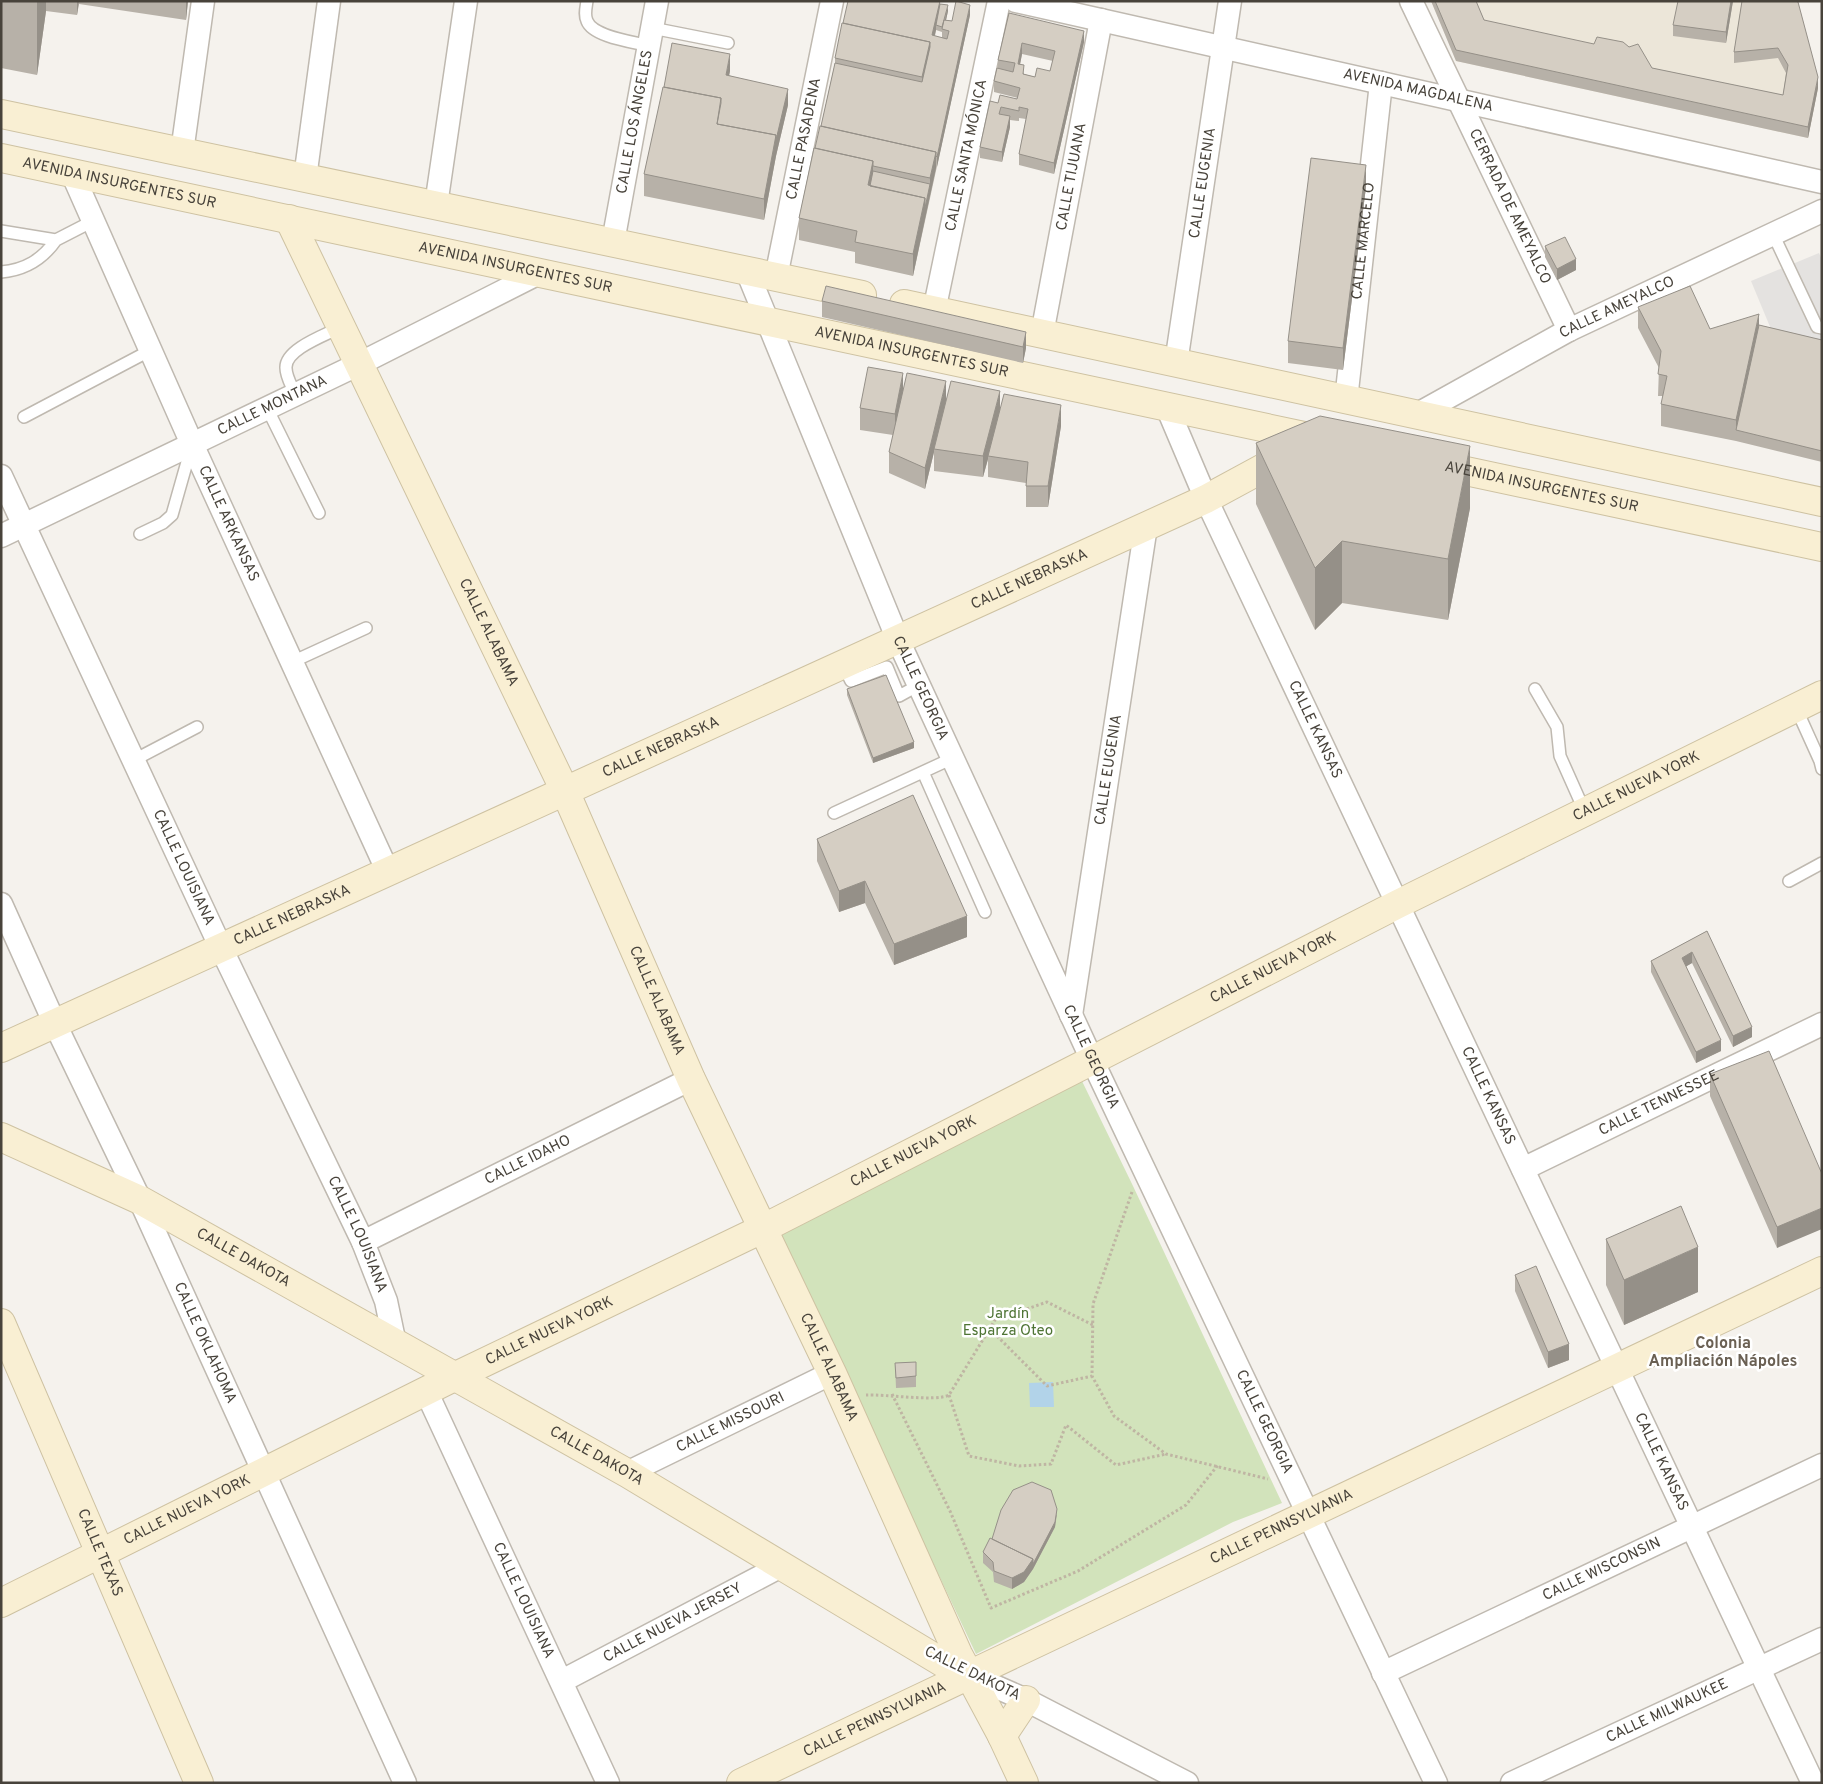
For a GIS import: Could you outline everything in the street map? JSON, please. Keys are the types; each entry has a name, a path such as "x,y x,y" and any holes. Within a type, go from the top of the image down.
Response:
{"street":[{"path":"182,152 203,1"},
{"path":"305,178 329,1"},
{"path":"436,205 466,1"},
{"name":"CALLE LOS ÁNGELES","path":"613,242 657,1"},
{"name":"CALLE PASADENA","path":"776,277 832,1"},
{"name":"CALLE SANTA MÓNICA","path":"934,311 999,1"},
{"name":"AVENIDA MAGDALENA","path":"1016,1 1456,98 1822,182"},
{"name":"CALLE EUGENIA","path":"1176,363 1230,1"},
{"name":"CERRADA DE AMEYALCO","path":"1412,1 1456,98 1569,330"},
{"name":"CALLE TIJUANA","path":"1042,334 1101,20"},
{"name":"CALLE MARCELO","path":"1346,400 1381,83"},
{"path":"1,114 613,242 1822,502"},
{"name":"AVENIDA INSURGENTES SUR","path":"1,158 767,320 1347,446"},
{"name":"CALLE ARKANSAS","path":"72,173 192,444 388,872"},
{"name":"CALLE AMEYALCO","path":"1416,415 1569,330 1822,211"},
{"name":"CALLE ALABAMA","path":"289,219 565,791 692,1079 832,1373 954,1645 1002,1736 1024,1783"},
{"path":"747,271 767,320"},
{"name":"CALLE MONTANA","path":"1,536 358,364 541,272"},
{"name":"CALLE GEORGIA","path":"767,320 898,640 919,686 1092,1060 1436,1783"},
{"name":"CALLE KANSAS","path":"1167,407 1206,499 1814,1783"},
{"name":"CALLE NEBRASKA","path":"1,1048 1206,499 1318,439"},
{"name":"AVENIDA INSURGENTES SUR","path":"1405,458 1822,547"},
{"name":"CALLE LOUISIANA","path":"1,476 221,948 363,1242 386,1301 394,1344"},
{"name":"CALLE EUGENIA","path":"1071,1014 1146,526"},
{"name":"CALLE NUEVA YORK","path":"1,1603 456,1376 764,1228 1398,904 1822,695"},
{"name":"CALLE OKLAHOMA","path":"1,904 55,1024 140,1200 406,1783"},
{"name":"CALLE TENNESSEE","path":"1523,1168 1822,1024"},
{"name":"CALLE IDAHO","path":"363,1242 692,1079"},
{"name":"CALLE DAKOTA","path":"1,1137 140,1200 394,1344 456,1376 627,1473 945,1664 1026,1700 1187,1783"},
{"name":"CALLE PENNSYLVANIA","path":"741,1783 1822,1270"},
{"name":"CALLE TEXAS","path":"1,1323 199,1783"},
{"name":"CALLE MISSOURI","path":"627,1473 832,1373"},
{"name":"CALLE LOUISIANA","path":"426,1391 608,1783"},
{"name":"CALLE WISCONSIN","path":"1384,1673 1822,1465"},
{"name":"CALLE NUEVA JERSEY","path":"562,1681 783,1565"},
{"name":"CALLE MILWAUKEE","path":"1512,1783 1822,1639"},
{"path":"1002,1736 1026,1700"}],"lane":[{"path":"587,1 586,21 592,29 600,34 728,43"},
{"path":"1,272 20,269 44,256 56,240 93,221"},
{"path":"1,231 56,240"},
{"path":"1773,234 1817,327 1822,328"},
{"path":"295,394 285,366 289,356 296,350 341,327"},
{"path":"24,417 151,350"},
{"path":"267,408 319,513"},
{"path":"140,534 163,523 172,515 192,444"},
{"path":"292,662 366,628"},
{"path":"843,665 851,681 887,667 899,696 919,686"},
{"path":"1535,689 1557,727 1560,756 1585,812"},
{"path":"1796,708 1822,769"},
{"path":"134,760 197,728"},
{"path":"834,813 953,758"},
{"path":"923,772 985,912"},
{"path":"1789,881 1822,863"}],"path":[{"path":"1133,1186 1093,1304 1092,1376 1114,1416 1166,1454 1271,1479"},
{"path":"862,1395 892,1394 940,1400 949,1395 995,1320 1047,1302 1093,1325"},
{"path":"990,1329 1047,1386 1092,1376"},
{"path":"892,1394 950,1512 991,1608 1078,1571 1186,1505 1218,1465"},
{"path":"949,1395 969,1456 1019,1466 1051,1464 1066,1426 1116,1465 1166,1454"}],"shaded area":[{"path":"1431,1 1779,1 1818,88 1808,138 1456,61"},
{"path":"1819,253 1822,260 1822,347 1773,334 1751,281"}],"green space":[{"name":"Jardín Esparza Oteo","path":"1081,1079 1282,1503 1233,1522 976,1654 773,1224"}],"water":[{"path":"1053,1382 1054,1407 1030,1407 1029,1383"}],"building":[{"path":"848,1 940,1 932,35 947,39 949,31 942,29 944,20 952,21 956,1 970,5 937,157 936,152 821,126 835,63 922,82 930,47 930,42 843,23"},
{"path":"1435,1 1476,1 1484,20 1594,44 1597,37 1623,42 1629,47 1638,44 1652,68 1783,95 1788,65 1778,48 1734,52 1742,1 1796,1 1798,2 1818,77 1808,127 1456,50"},
{"path":"1678,1 1731,1 1726,32 1673,25"},
{"path":"940,4 948,5 942,27 936,25"},
{"path":"1009,13 1084,31 1054,163 1019,154 1028,109 1019,107 1019,111 1001,107 999,114 1010,116 1002,152 980,147 990,101 998,103 1000,95 1017,99 1020,88 994,81 997,68 1013,72 1015,63 998,60","holes":["1022,43 1055,51 1050,71 1037,68 1035,77 1023,74 1024,65 1018,64"]},
{"path":"842,23 930,42 922,77 835,58"},
{"path":"672,43 730,54 726,75 788,89 776,140 776,135 717,124 721,98 664,87"},
{"path":"663,87 721,98 717,124 776,135 764,199 644,174"},
{"path":"820,126 936,152 930,178 873,166 873,161 815,148"},
{"path":"814,148 873,161 868,185 925,198 913,254 855,242 857,231 799,218"},
{"path":"1311,158 1366,165 1343,348 1288,341"},
{"path":"873,171 930,184 925,208 925,198 870,186"},
{"path":"1565,237 1576,259 1557,269 1545,246"},
{"path":"826,286 1026,332 1023,347 822,301"},
{"path":"1690,286 1710,329 1759,314 1736,420 1661,404 1667,376 1658,374 1661,351 1638,307"},
{"path":"1759,325 1822,340 1822,451 1736,430"},
{"path":"868,367 903,373 895,414 860,408"},
{"path":"907,373 946,381 925,468 889,452"},
{"path":"951,381 1000,391 983,456 934,449"},
{"path":"1004,394 1061,405 1048,486 1026,486 1028,462 988,456"},
{"path":"1320,416 1470,446 1448,559 1342,541 1315,568 1256,443"},
{"path":"886,675 914,742 873,758 847,689"},
{"path":"913,795 967,916 894,944 865,881 839,891 817,839"},
{"path":"1707,931 1752,1027 1733,1036 1692,952 1682,958 1721,1040 1696,1052 1651,961"},
{"path":"1769,1051 1822,1174 1822,1208 1777,1227 1710,1074"},
{"path":"1681,1206 1698,1247 1624,1280 1606,1239"},
{"path":"1536,1266 1569,1344 1548,1352 1515,1275"},
{"path":"916,1362 916,1376 896,1378 895,1363"},
{"path":"1032,1482 1051,1490 1057,1509 1055,1522 1033,1564 1033,1559 992,1539 1001,1510 1013,1490"},
{"path":"990,1538 1033,1559 1024,1572 1012,1578 994,1571 993,1562 983,1552"}],"district":[{"name":"Colonia Ampliación Nápoles","path":"1723,1353"}]}
